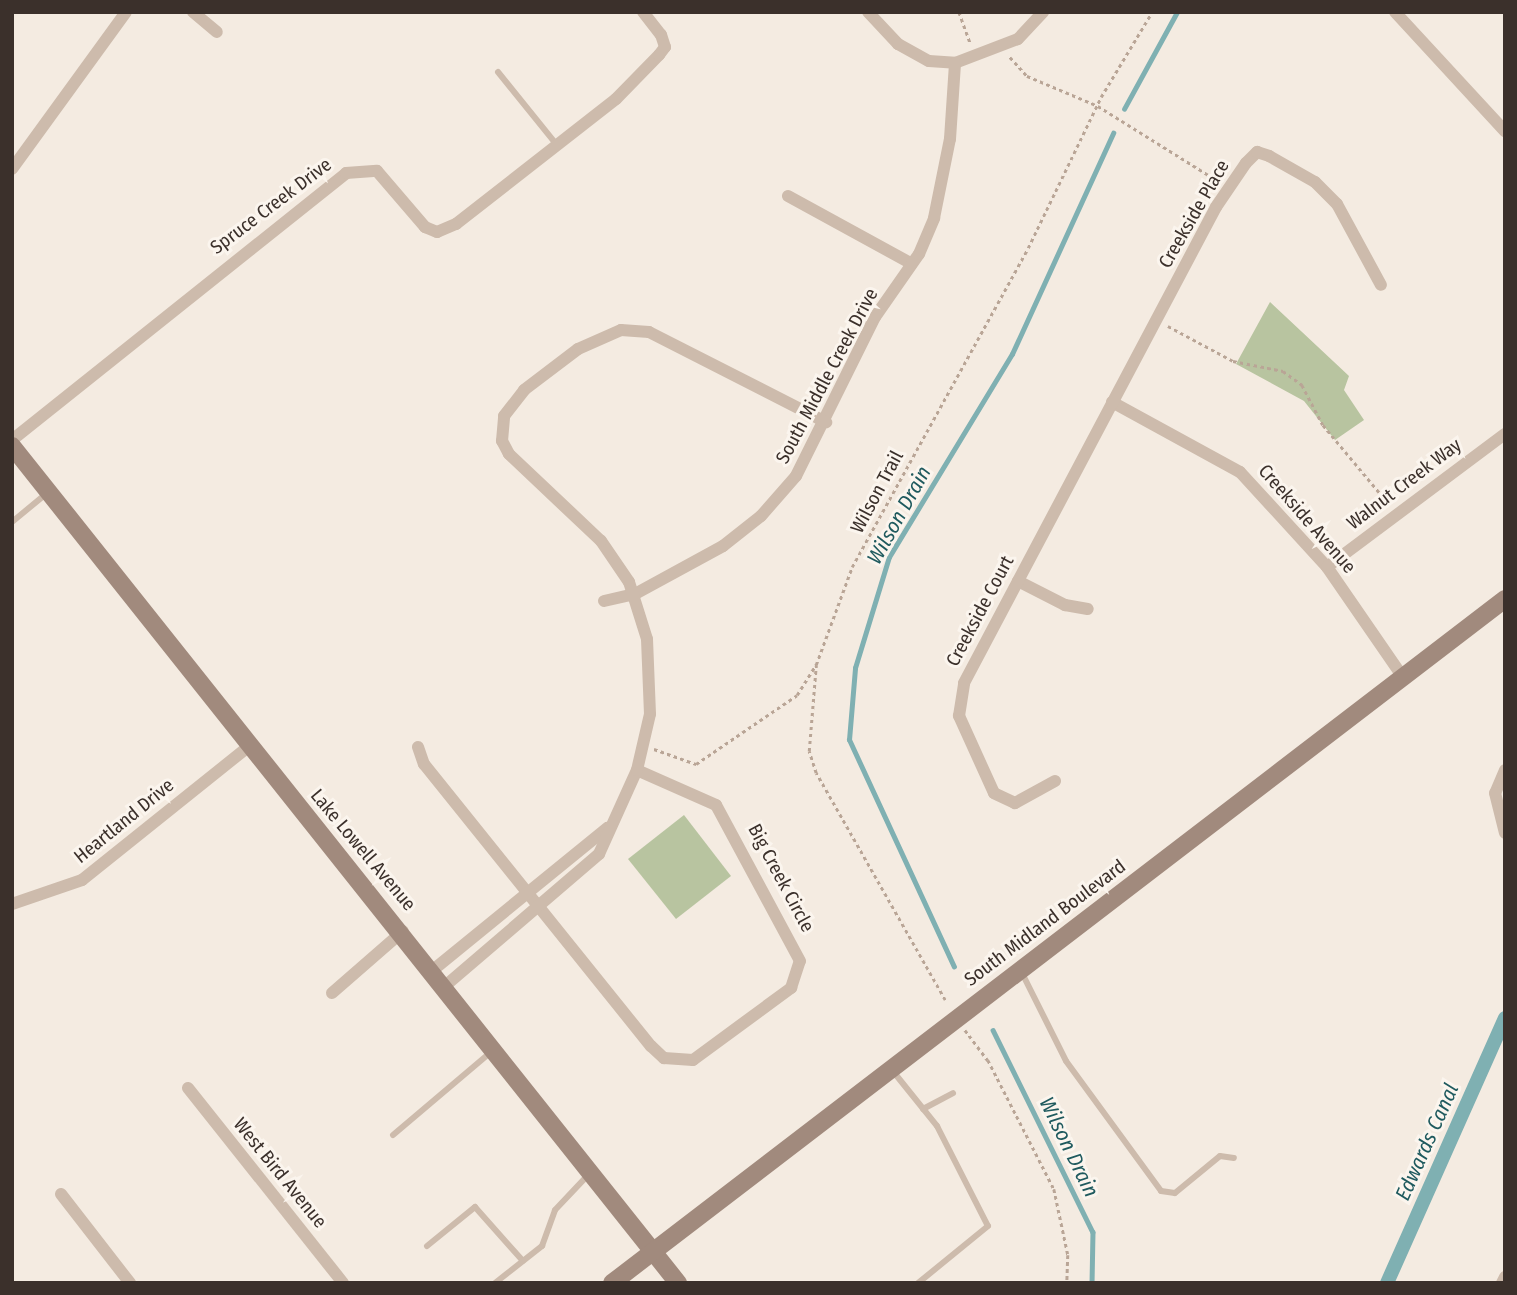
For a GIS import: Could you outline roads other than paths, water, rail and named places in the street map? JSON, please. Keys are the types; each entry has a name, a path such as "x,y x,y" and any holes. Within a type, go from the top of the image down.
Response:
{"main road":[{"name":"Lake Lowell Avenue","path":"12,446 249,746 402,931 678,1283"},
{"name":"South Midland Boulevard","path":"612,1283 1505,599"}],"street":[{"path":"12,169 126,12"},
{"path":"193,12 217,32"},
{"path":"557,145 616,99 665,47 643,12"},
{"path":"867,12 898,44 929,61 955,63 1004,46 1043,12"},
{"path":"1395,12 1505,131"},
{"name":"South Middle Creek Drive","path":"604,601 635,594 723,546 761,516 796,476 826,422 875,317 912,264 934,218 950,139 955,63"},
{"name":"Spruce Creek Drive","path":"12,440 346,173 377,171 425,227 437,232 557,145"},
{"name":"Creekside Place","path":"1079,465 1157,317 1228,191 1256,152 1315,182 1337,204 1381,285"},
{"path":"788,196 912,264"},
{"path":"445,986 540,908 599,854 607,828 637,770 645,745 652,672 635,594 601,541 520,467 502,441 503,416 524,390 607,334 649,332 826,422"},
{"name":"Creekside Avenue","path":"1112,402 1240,472 1327,567 1403,677"},
{"name":"Walnut Creek Way","path":"1327,567 1396,512 1505,434"},
{"name":"Creekside Court","path":"1055,781 1023,801 1002,800 959,716 964,683 1079,465"},
{"path":"1018,581 1065,606 1088,609"},
{"name":"Heartland Drive","path":"12,904 82,880 249,746"},
{"path":"418,747 424,764 529,894"},
{"name":"Big Creek Circle","path":"529,894 664,1058 679,1062 706,1054 791,988 800,961 796,946 728,820 701,795 637,770"},
{"path":"1505,770 1495,793 1505,833"},
{"path":"433,970 607,828"},
{"path":"332,993 402,931"},
{"name":"West Bird Avenue","path":"188,1088 342,1283"},
{"path":"61,1195 130,1283"},
{"path":"1502,1283 1505,1277"}],"lane":[{"path":"498,72 557,145"},
{"path":"12,522 48,491"},
{"path":"1019,969 1066,1061 1161,1191 1175,1193 1220,1156 1234,1158"},
{"path":"393,1135 493,1050"},
{"path":"891,1069 923,1109 988,1226 918,1283"},
{"path":"923,1109 953,1093"},
{"path":"495,1283 542,1246 555,1210 591,1172"},
{"path":"426,1246 475,1207 523,1261"}],"waterway":[{"name":"Wilson Drain","path":"1124,109 1177,12"},
{"name":"Wilson Drain","path":"954,967 849,740 855,668 889,557 1012,354 1113,133"},
{"name":"Edwards Canal","path":"1387,1283 1505,1018"},
{"name":"Wilson Drain","path":"993,1030 1093,1232 1092,1283"}]}
